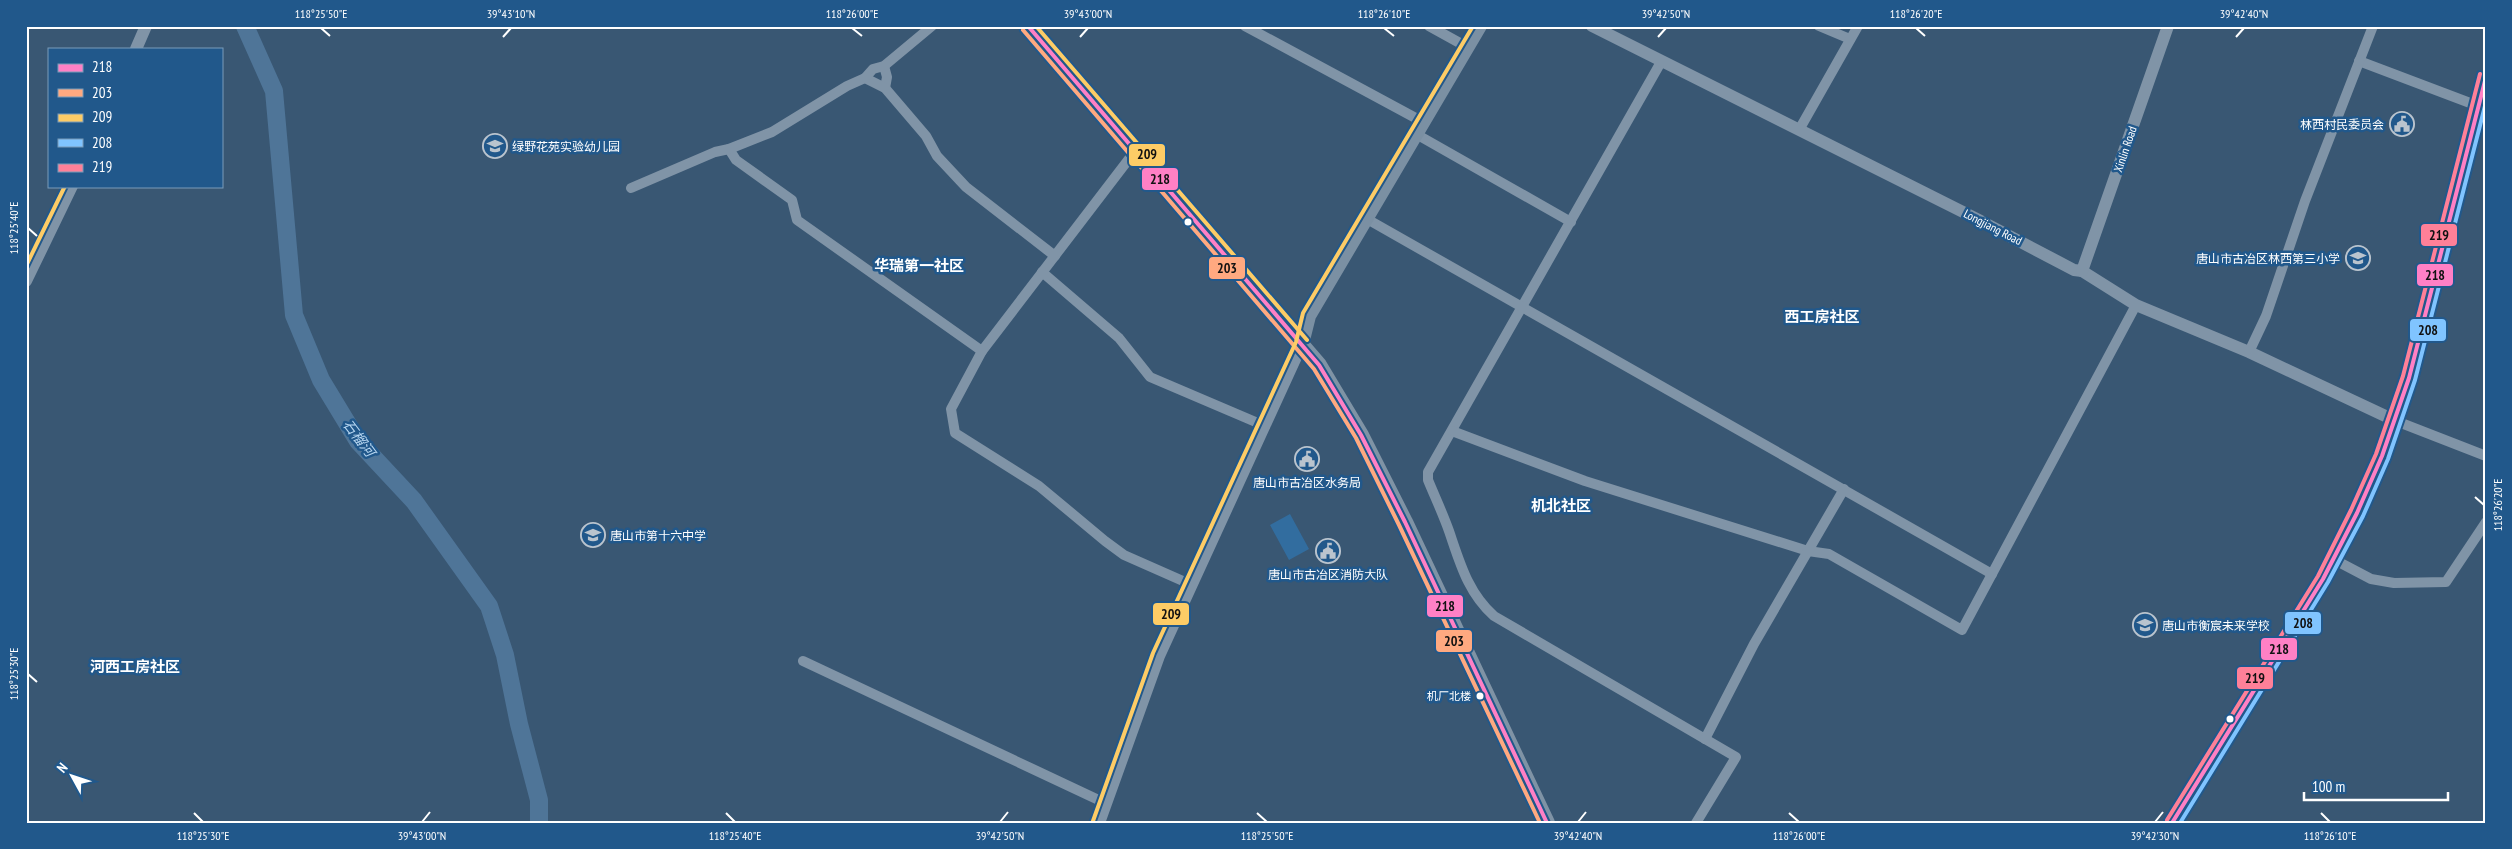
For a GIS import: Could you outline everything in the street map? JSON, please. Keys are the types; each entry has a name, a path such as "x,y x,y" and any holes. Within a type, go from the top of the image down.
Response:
{"main road":[{"path":"1028,26 1319,365 1361,435 1418,548 1547,823"},
{"path":"1302,344 1309,316 1480,26"}],"street":[{"path":"136,48 146,26"},
{"path":"631,188 715,152 730,150 772,132 847,86 865,78 873,69 884,66 932,26"},
{"path":"1245,26 1420,128 1571,222"},
{"path":"1429,26 1468,47"},
{"name":"Longjiang Road","path":"1592,26 1986,223 2074,270 2082,271 2136,305 2249,352 2396,421"},
{"path":"1818,26 1850,39"},
{"path":"1799,130 1858,26"},
{"name":"Xinlin Road","path":"2082,271 2168,26"},
{"path":"2249,352 2266,316 2305,201 2373,26"},
{"path":"2359,61 2478,106"},
{"path":"1661,62 1428,472 1428,480 1448,529 1460,567 1474,596 1483,607 1494,616 1550,650 1736,756 1696,823"},
{"path":"884,66 887,77 885,88"},
{"path":"2172,823 2333,559 2357,513 2396,421 2486,76"},
{"path":"865,78 885,88 926,136 937,156 966,187 1055,256"},
{"path":"730,150 736,160 792,200 797,220 982,351"},
{"path":"1134,151 982,351 951,410 951,420 955,433 1039,486 1124,555 1192,585"},
{"path":"26,281 71,188"},
{"path":"1367,219 1992,574"},
{"path":"1042,272 1120,338 1150,377 1264,426"},
{"path":"1452,431 1585,481 1808,551 1829,554 1962,630 2136,305"},
{"path":"1099,823 1159,656 1302,344"},
{"path":"2396,421 2486,456"},
{"path":"1705,739 1754,644 1844,489"},
{"path":"2333,559 2371,579 2394,582 2446,582 2486,522"},
{"path":"803,661 1105,804"}],"shaded area":[{"path":"1290,514 1309,549 1289,560 1270,525"}],"waterway":[{"name":"石榴河","path":"245,26 274,91 294,315 321,380 358,441 414,501 489,606 505,655 519,724 539,800 539,823"}],"transit line":[{"name":"218","path":"1028,26 1319,365 1361,435 1405,522 1547,823"},
{"name":"209","path":"1036,26 1307,340"},
{"name":"209","path":"1093,821 1153,653 1296,342 1303,313 1473,26"},
{"name":"203","path":"1023,30 1314,369 1356,438 1540,823"},
{"name":"219","path":"2167,820 2318,576 2376,454 2403,376 2480,74"},
{"name":"218","path":"2172,823 2323,579 2357,513 2382,456 2409,378 2486,77"},
{"name":"208","path":"2180,823 2328,582 2363,516 2388,459 2415,380 2486,102"},
{"name":"209","path":"26,266 64,188"}],"place":[{"name":"林西村民委员会","path":"2402,124"},
{"name":"绿野花苑实验幼儿园","path":"495,146"},
{"name":"唐山市古冶区林西第三小学","path":"2358,258"},
{"name":"唐山市古冶区水务局","path":"1307,459"},
{"name":"唐山市第十六中学","path":"593,535"},
{"name":"唐山市古冶区消防大队","path":"1328,551"},
{"name":"唐山市衡宸未来学校","path":"2145,625"},
{"name":"机厂北楼","path":"1480,696"}],"district":[{"name":"华瑞第一社区","path":"919,265"},
{"name":"西工房社区","path":"1822,316"},
{"name":"机北社区","path":"1561,505"},
{"name":"河西工房社区","path":"135,666"}]}
